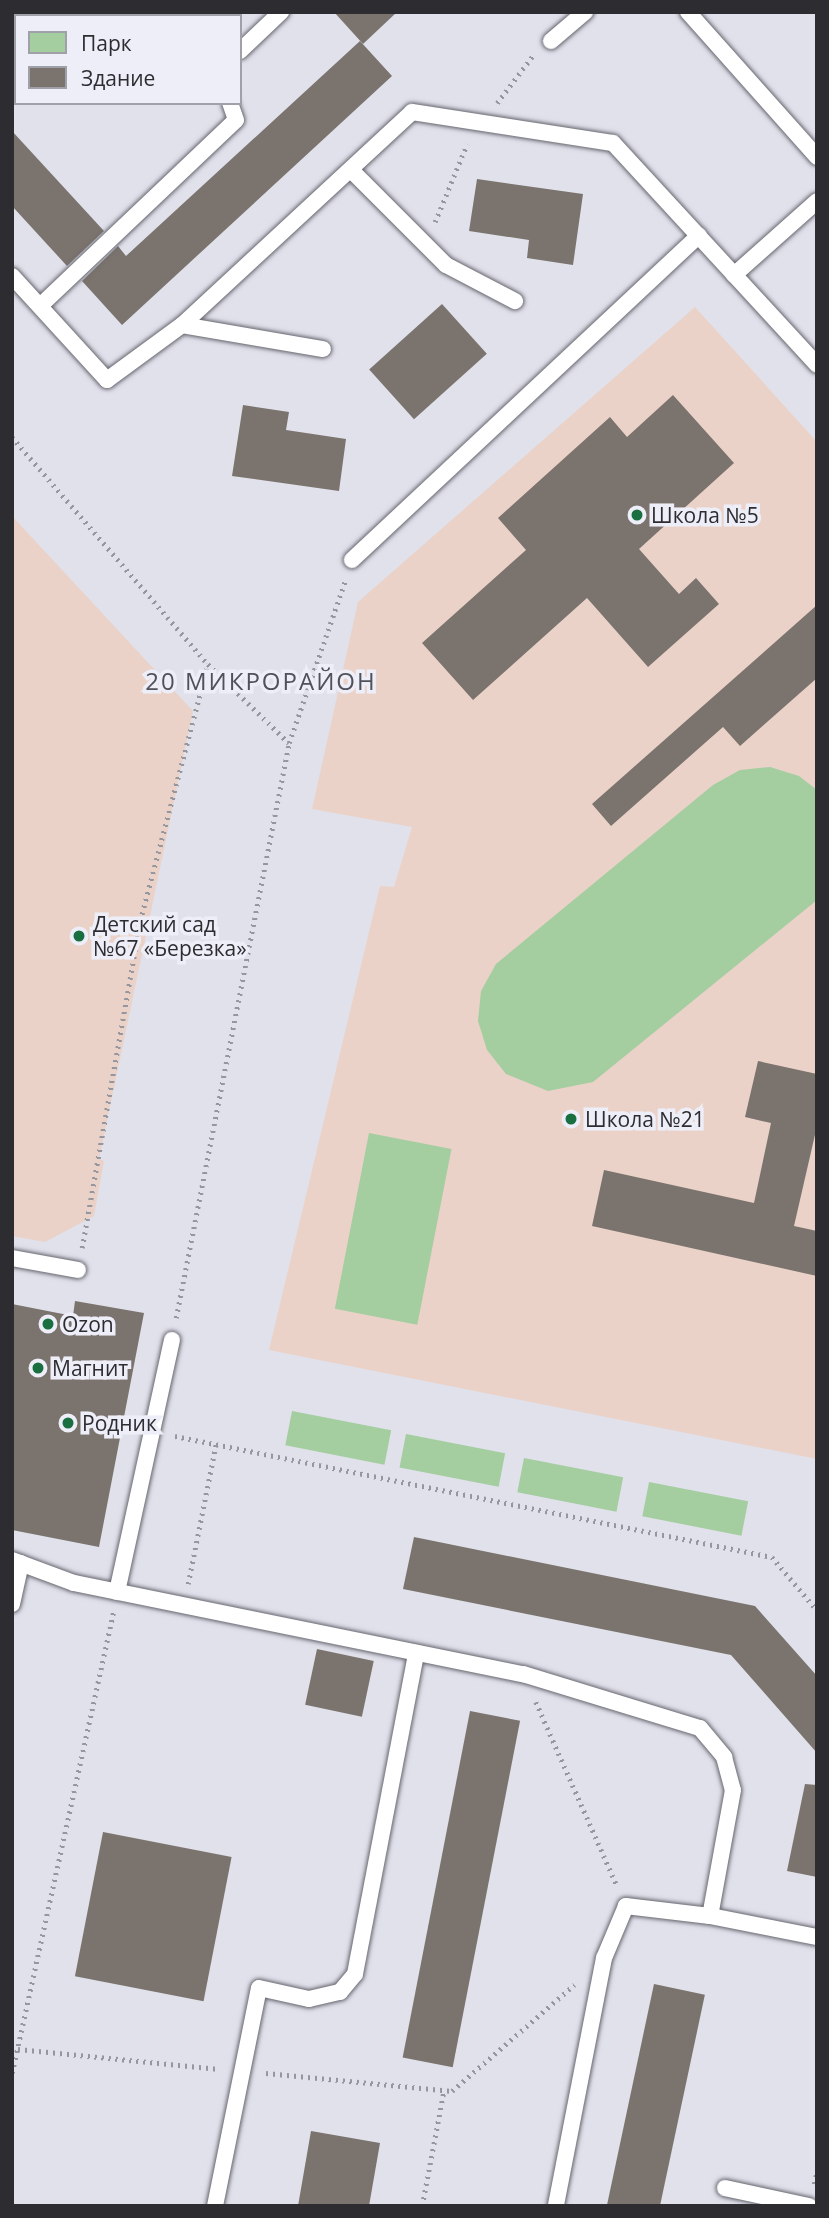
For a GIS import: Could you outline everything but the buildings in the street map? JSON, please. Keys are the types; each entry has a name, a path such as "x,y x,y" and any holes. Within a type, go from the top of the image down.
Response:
{"lane":[{"path":"242,49 281,12"},
{"path":"551,41 585,12"},
{"path":"688,12 817,157"},
{"path":"40,306 236,120 231,105"},
{"path":"12,276 107,380 183,326 352,171 412,112 613,143 817,365"},
{"path":"352,171 446,265 515,301"},
{"path":"734,275 817,201"},
{"path":"352,559 699,235"},
{"path":"183,326 323,349"},
{"path":"12,1258 78,1270"},
{"path":"117,1592 172,1340"},
{"path":"12,1604 17,1562 117,1592 523,1674 700,1728 724,1757 733,1790 709,1916"},
{"path":"215,2206 259,1988 309,1999 340,1992 355,1974 416,1653"},
{"path":"556,2206 604,1958 626,1906 709,1916 817,1937"},
{"path":"725,2188 809,2206"}],"path":[{"path":"12,437 208,664 289,743"},
{"path":"172,1340 289,743 352,559"},
{"path":"78,1270 140,921 208,664"},
{"path":"153,1431 772,1558 817,1610"},
{"path":"183,1605 216,1444"},
{"path":"12,2073 117,1592"},
{"path":"523,1674 626,1906"},
{"path":"18,2049 452,2091 604,1958"},
{"path":"422,2206 444,2090"}],"shaded area":[{"name":"Школа №21","path":"695,307 817,442 817,1459 269,1350 380,886 394,887 412,827 312,809 358,602"},
{"name":"Детский сад №67 «Березка»","path":"12,516 193,711 99,1159 104,1161 94,1216 45,1242 12,1236"}],"green space":[{"path":"770,767 799,776 817,790 817,900 593,1082 548,1091 506,1074 487,1050 478,1021 481,991 496,964 713,785 740,770"},
{"path":"369,1133 451,1149 417,1325 335,1309"},
{"path":"292,1411 391,1430 384,1465 285,1445"},
{"path":"406,1434 505,1453 499,1487 400,1467"},
{"path":"524,1458 623,1477 616,1512 517,1492"},
{"path":"649,1482 748,1501 741,1536 642,1516"}],"place":[{"name":"Школа №5","path":"637,515"},
{"name":"Детский сад №67 «Березка»","path":"79,936"},
{"name":"Школа №21","path":"571,1119"},
{"name":"Ozon","path":"48,1324"},
{"name":"Магнит","path":"38,1368"},
{"name":"Родник","path":"68,1423"}],"district":[{"name":"20 МИКРОРАЙОН","path":"261,681"}]}
